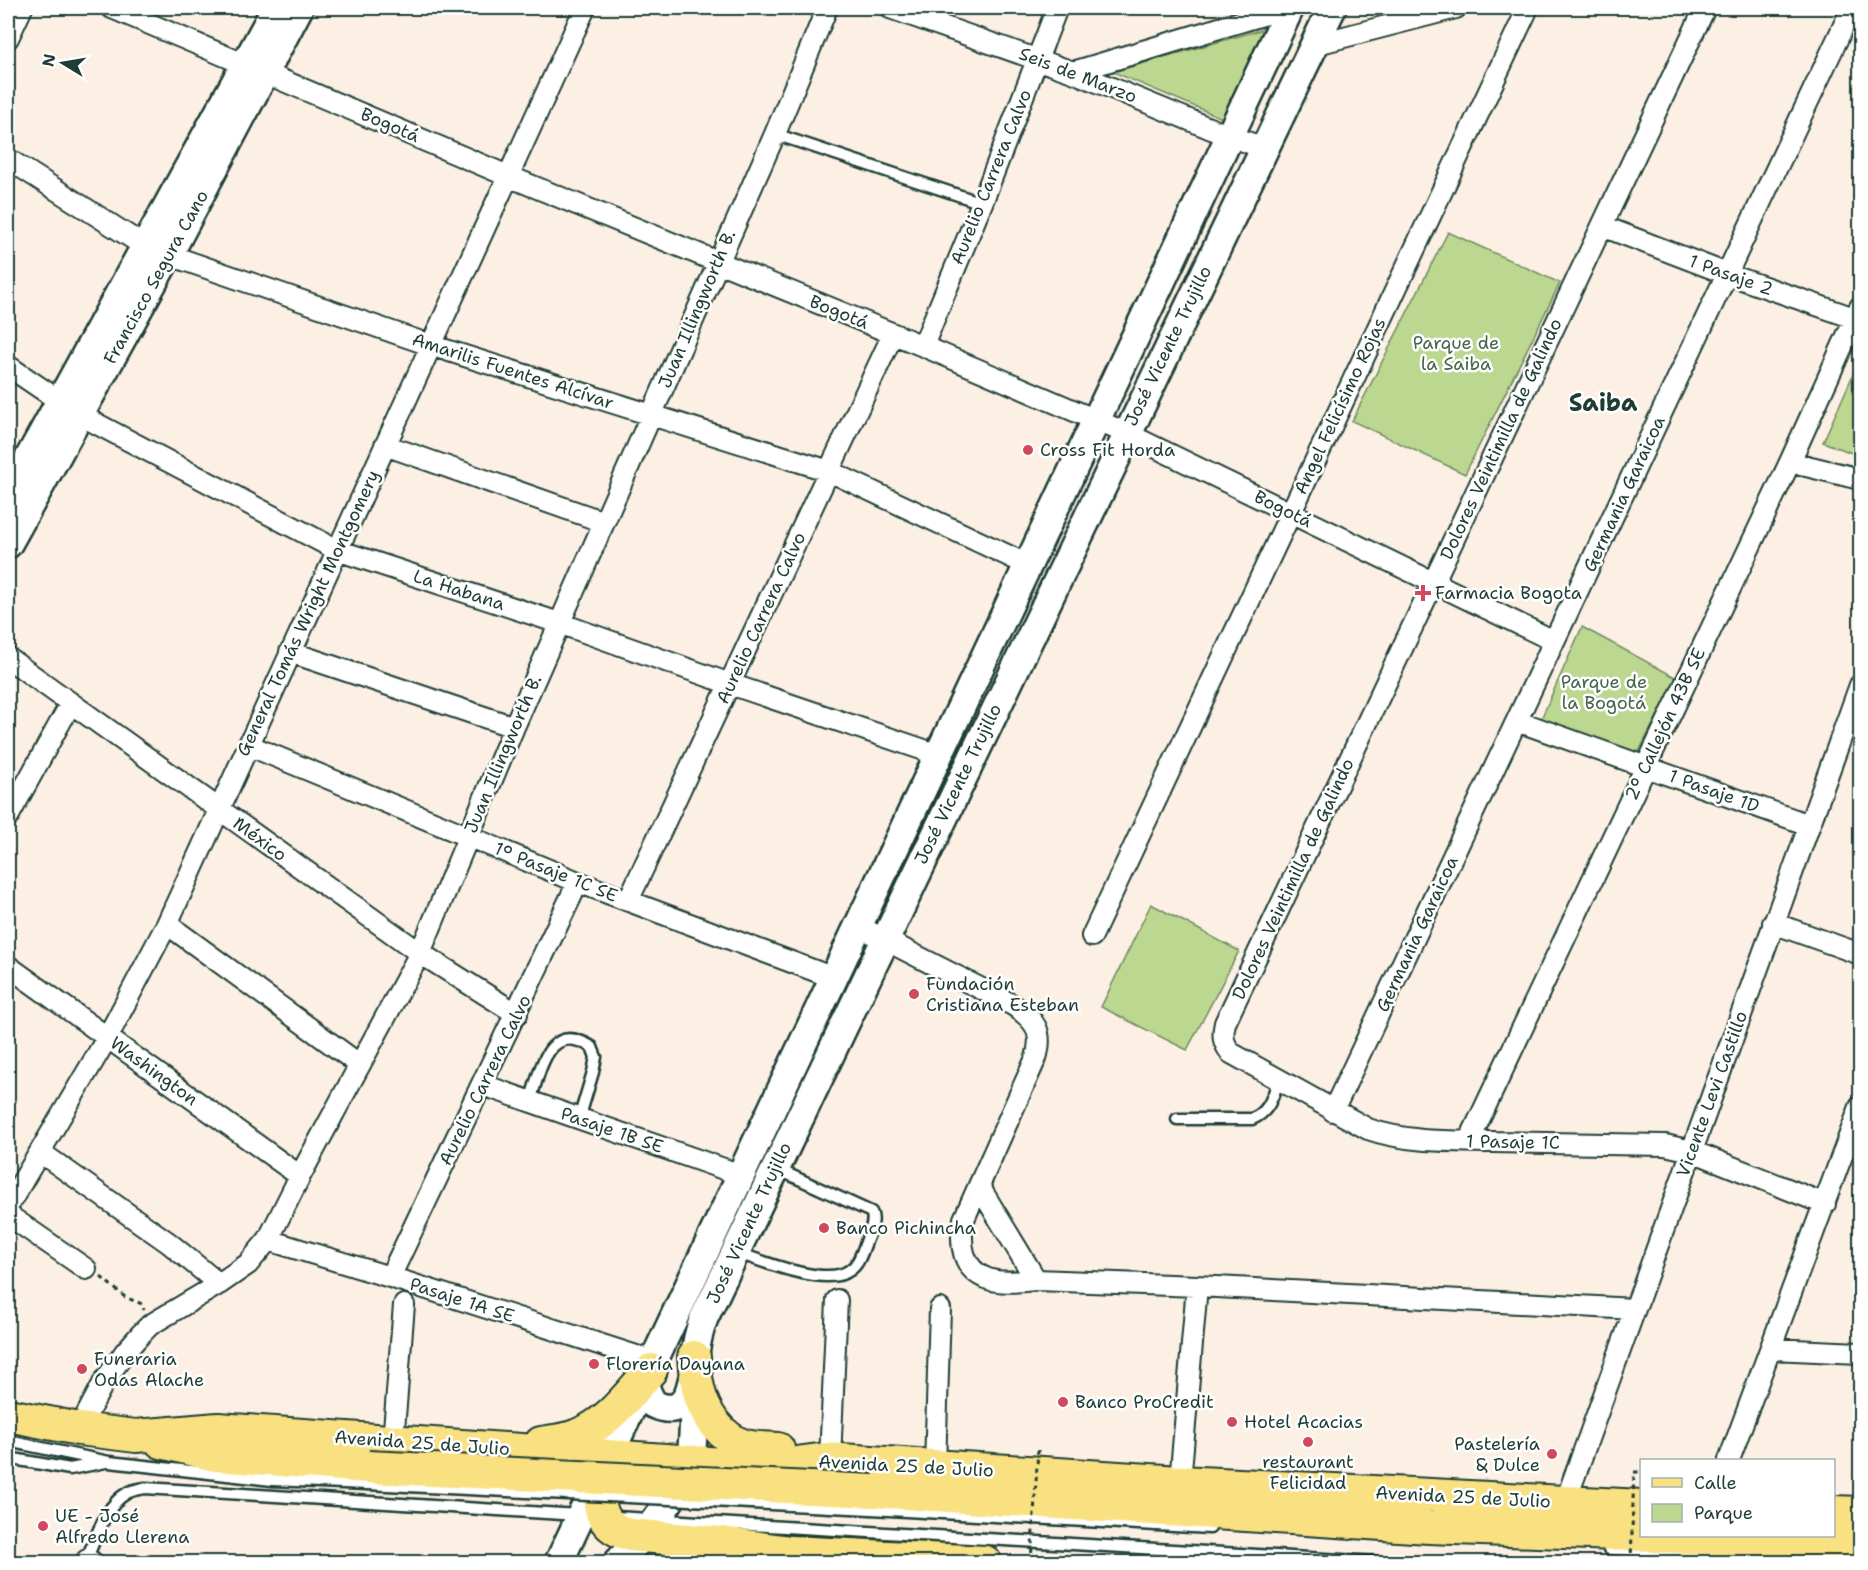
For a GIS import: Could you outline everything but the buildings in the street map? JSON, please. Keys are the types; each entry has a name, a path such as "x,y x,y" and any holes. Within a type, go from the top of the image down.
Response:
{"main road":[{"name":"Francisco Segura Cano","path":"256,68 276,8"},
{"name":"Francisco Segura Cano","path":"8,544 70,409 256,68 299,8"},
{"name":"José Vicente Trujillo","path":"607,1462 1288,8"},
{"name":"José Vicente Trujillo","path":"618,1563 649,1528 678,1486 689,1463 692,1444 693,1367 698,1334 704,1318 1126,433 1332,8"},
{"name":"Francisco Segura Cano","path":"8,496 70,409"},
{"path":"650,1371 647,1392 653,1404 673,1409 685,1401 693,1367"},
{"path":"693,1367 700,1399 714,1423 730,1439 750,1447 786,1449 828,1459"},
{"path":"504,1449 558,1441 592,1429 608,1417 650,1371"},
{"name":"Avenida 25 de Julio","path":"8,1415 78,1429 136,1436 215,1455 368,1476 1429,1527 1640,1535"},
{"name":"Avenida 25 de Julio","path":"136,1436 218,1429 504,1449 607,1462 766,1467 828,1459 1180,1482 1640,1506"},
{"path":"559,1562 592,1515 607,1462"},
{"path":"1429,1527 1565,1503"},
{"path":"1835,1512 1860,1513"},
{"path":"592,1515 619,1533 649,1528 722,1543 790,1552 985,1563"},
{"path":"1680,1537 1860,1544"},
{"path":"689,1563 725,1557 790,1552"}],"street":[{"path":"8,38 22,8"},
{"name":"Bogotá","path":"112,8 508,176 923,346 1126,433 1554,641"},
{"name":"General Tomás Wright Montgomery","path":"8,1206 108,1038 167,924 585,8"},
{"name":"Juan Illingworth B.","path":"78,1429 104,1382 125,1352 150,1325 248,1264 268,1240 420,953 514,727 775,134 827,8"},
{"name":"Seis de Marzo","path":"890,8 1073,72 1263,148"},
{"name":"Aurelio Carrera Calvo","path":"923,346 1058,8"},
{"path":"1073,72 1288,8"},
{"path":"1313,45 1456,8"},
{"name":"Angel Felicísimo Rojas","path":"1092,936 1528,8"},
{"name":"Dolores Veintimilla de Galindo","path":"1222,1035 1225,1023 1705,8"},
{"name":"Germania Garaicoa","path":"1333,1110 1852,8"},
{"name":"Amarilis Fuentes Alcívar","path":"8,159 157,251 430,345 829,471 1028,565"},
{"name":"1 Pasaje 2","path":"1602,226 1727,274 1859,315"},
{"name":"2º Callejón 43B SE","path":"1469,1141 1859,315"},
{"name":"Aurelio Carrera Calvo","path":"628,901 893,334"},
{"name":"La Habana","path":"8,366 70,409 337,550 559,623 939,755"},
{"path":"385,445 604,522"},
{"path":"1790,462 1860,478"},
{"path":"290,652 514,727"},
{"name":"México","path":"8,658 420,953 517,1014"},
{"name":"Vicente Levi Castillo","path":"1565,1503 1860,685"},
{"path":"8,817 71,703"},
{"name":"1 Pasaje 1D","path":"1516,721 1809,825"},
{"name":"1° Pasaje 1C SE","path":"248,745 578,882 834,978"},
{"name":"Aurelio Carrera Calvo","path":"390,1277 578,882"},
{"path":"1773,923 1860,954"},
{"path":"167,924 360,1065"},
{"path":"858,926 1013,1005 1035,1023 1040,1046 1036,1058 964,1220 961,1244 964,1255 972,1267 987,1279 1197,1286 1635,1309"},
{"name":"Washington","path":"8,966 300,1176"},
{"name":"1 Pasaje 1C","path":"1222,1035 1224,1044 1231,1053 1368,1129 1383,1135 1469,1141 1665,1145 1692,1151 1825,1204"},
{"name":"Pasaje 1B SE","path":"483,1085 741,1175"},
{"path":"1730,1459 1860,1107"},
{"path":"40,1152 169,1243 219,1284"},
{"path":"979,1186 1036,1280"},
{"path":"8,1215 86,1269"},
{"name":"Pasaje 1A SE","path":"268,1240 390,1277 650,1371"},
{"path":"1180,1482 1197,1286"},
{"path":"828,1459 837,1300"},
{"path":"393,1442 404,1305"},
{"path":"935,1466 940,1309"},
{"path":"1772,1349 1860,1353"}],"lane":[{"path":"775,134 982,203"},
{"path":"530,1101 547,1054 553,1045 561,1040 573,1039 584,1042 592,1047 596,1057 579,1119"},
{"path":"1177,1119 1252,1119 1260,1116 1265,1112 1279,1079"},
{"path":"735,1252 776,1265 828,1277 843,1275 853,1269 860,1257 873,1222 871,1212 775,1168"},
{"name":"Avenida 25 de Julio","path":"8,1441 109,1462 272,1480 368,1476"},
{"name":"Avenida 25 de Julio","path":"8,1458 70,1469 109,1462"},
{"path":"88,1562 107,1513 128,1492 145,1488 592,1515"},
{"name":"Avenida 25 de Julio","path":"872,1500 1220,1529"},
{"path":"649,1528 1376,1563"},
{"path":"1601,1549 1860,1561"}],"path":[{"path":"86,1269 107,1280 125,1297 142,1304 150,1325"},
{"path":"1031,1563 1038,1450"},
{"path":"1631,1563 1634,1472 1640,1472"}],"green space":[{"path":"1267,28 1222,118 1113,72"},
{"name":"Parque de la Saiba","path":"1448,232 1560,283 1465,474 1352,421"},
{"path":"1860,359 1860,456 1823,442"},
{"name":"Parque de la Bogotá","path":"1582,627 1677,678 1638,753 1541,719"},
{"path":"1151,904 1239,951 1187,1050 1101,1007"}],"place":[{"name":"Cross Fit Horda","path":"1028,450"},
{"name":"Farmacia Bogota","path":"1423,593"},
{"name":"Fundación Cristiana Esteban","path":"914,994"},
{"name":"Banco Pichincha","path":"824,1228"},
{"name":"Florería Dayana","path":"594,1364"},
{"name":"Funeraria Odas Alache","path":"82,1369"},
{"name":"Banco ProCredit","path":"1063,1402"},
{"name":"Hotel Acacias","path":"1232,1422"},
{"name":"restaurant Felicidad","path":"1308,1442"},
{"name":"Pastelería & Dulce","path":"1552,1454"},
{"name":"UE - José Alfredo Llerena","path":"43,1526"}],"district":[{"name":"Saiba","path":"1603,403"}]}
